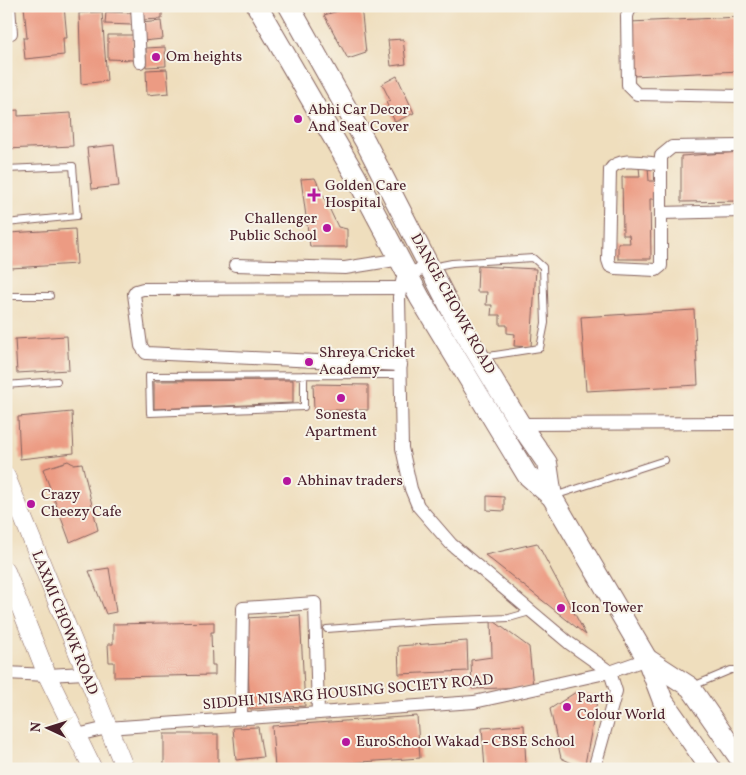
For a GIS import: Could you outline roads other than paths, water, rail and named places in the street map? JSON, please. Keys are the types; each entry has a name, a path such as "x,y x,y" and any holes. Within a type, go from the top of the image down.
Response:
{"main road":[{"name":"DANGE CHOWK ROAD","path":"257,6 355,175 403,273 527,475 552,496 648,659 663,700 711,769"},
{"name":"DANGE CHOWK ROAD","path":"289,6 366,143 454,315 520,424 547,463 552,496"},
{"name":"LAXMI CHOWK ROAD","path":"6,476 125,769"},
{"path":"6,571 47,675 93,769"},
{"name":"DANGE CHOWK ROAD","path":"648,659 690,687 740,759"}],"street":[{"path":"6,34 11,33 8,6"},
{"path":"137,6 140,62"},
{"path":"634,6 629,10 627,16 628,85 631,90 637,94 740,96"},
{"path":"661,164 619,162 613,165 610,170 608,260 610,266 615,268 656,270 661,266 662,213 661,156 672,147 740,146"},
{"path":"662,213 740,211"},
{"path":"235,265 346,268 403,273"},
{"path":"401,370 146,353 140,346 134,294 139,289 403,273 431,267"},
{"name":"DANGE CHOWK ROAD","path":"403,273 402,448 406,473 418,506 433,526 451,544 530,612 610,672"},
{"path":"520,424 740,423"},
{"path":"241,718 243,608 315,603 318,713"},
{"name":"SIDDHI NISARG HOUSING SOCIETY ROAD","path":"76,735 107,728 474,702 610,672 648,659"},
{"path":"594,769 616,691 610,672"},
{"path":"6,673 47,675 85,673"}],"lane":[{"path":"6,169 73,166 76,216 6,222"},
{"path":"431,267 452,263 532,258 543,267 545,322 540,348 480,358"},
{"path":"6,296 50,296"},
{"path":"304,375 304,407 150,413 149,376 304,375 401,370"},
{"path":"6,385 57,381"},
{"path":"552,496 665,460"},
{"path":"327,629 432,621 509,618 530,612"},
{"path":"690,687 731,670 740,670"}],"place":[{"name":"Om heights","path":"156,57"},
{"name":"Abhi Car Decor And Seat Cover","path":"298,119"},
{"name":"Golden Care Hospital","path":"314,195"},
{"name":"Challenger Public School","path":"327,228"},
{"name":"Shreya Cricket Academy","path":"309,362"},
{"name":"Sonesta Apartment","path":"341,398"},
{"name":"Abhinav traders","path":"287,481"},
{"name":"Crazy Cheezy Cafe","path":"31,504"},
{"name":"Icon Tower","path":"561,608"},
{"name":"Parth Colour World","path":"567,707"},
{"name":"EuroSchool Wakad - CBSE School","path":"346,742"}]}
